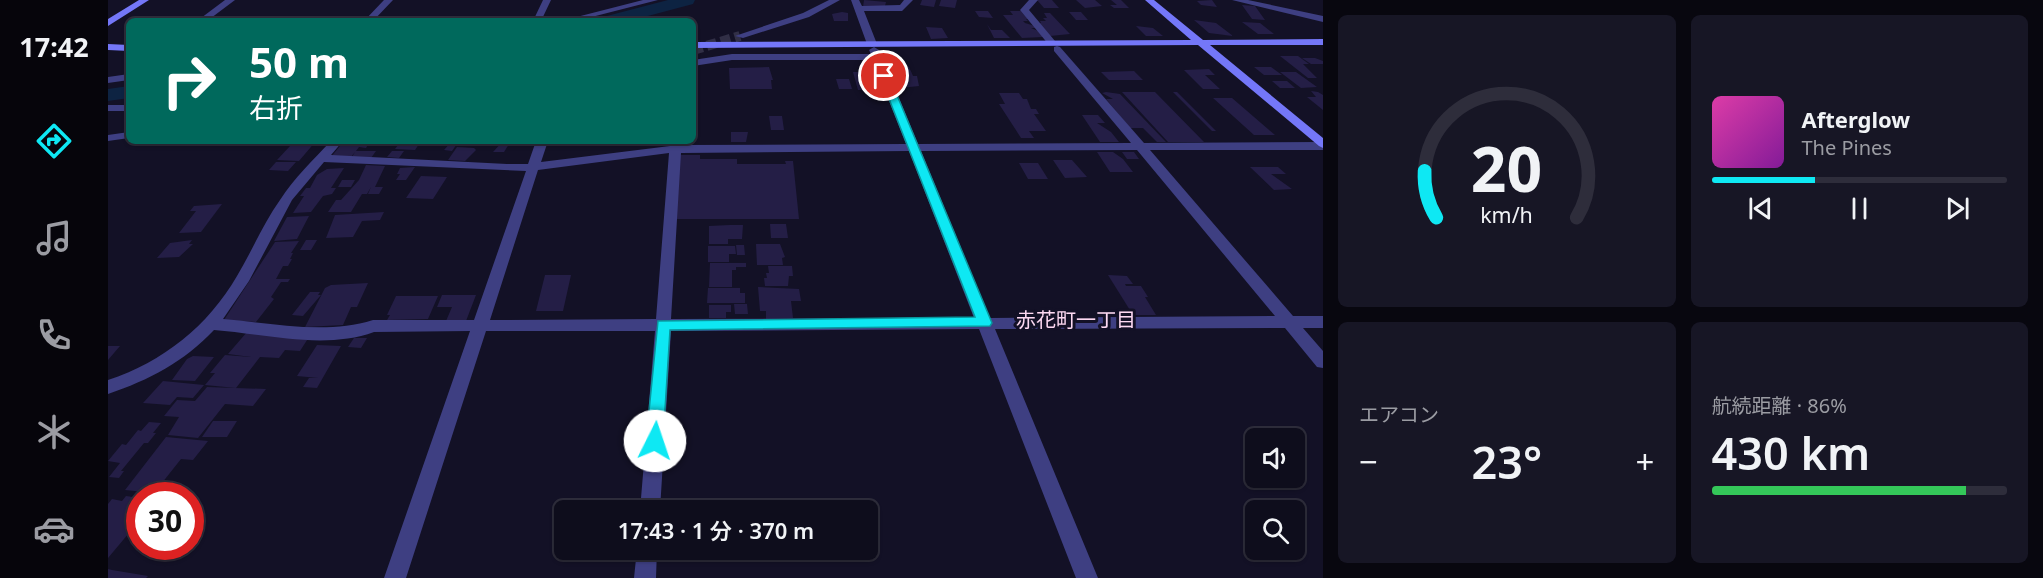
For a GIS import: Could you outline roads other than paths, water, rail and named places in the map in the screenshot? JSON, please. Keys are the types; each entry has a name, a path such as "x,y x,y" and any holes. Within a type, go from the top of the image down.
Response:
{"main road":[{"path":"108,23 146,0"},
{"path":"1149,0 1323,145"},
{"path":"108,40 126,41"},
{"path":"1205,46 1323,42"},
{"path":"696,45 874,50"},
{"path":"696,50 874,50 1054,46 1323,49"},
{"path":"108,47 126,48"}],"street":[{"path":"205,18 231,0"},
{"path":"371,18 389,0"},
{"path":"538,18 547,0"},
{"path":"578,18 654,0"},
{"path":"740,36 806,15 836,0"},
{"path":"909,0 902,8 857,4 1087,578"},
{"path":"1034,0 1024,10 1323,362"},
{"path":"1236,0 1323,19"},
{"path":"696,63 732,57 874,50"},
{"path":"108,80 126,77"},
{"path":"108,108 126,108"},
{"path":"108,138 126,135"},
{"path":"108,387 160,365 194,342 212,324 241,283 286,199 334,144"},
{"path":"395,578 541,144"},
{"path":"321,158 507,168 534,167 676,145 914,148 1323,145"},
{"path":"651,500 676,145"},
{"path":"212,324 318,332 364,332 374,326 1323,321"},
{"path":"645,578 646,560"}],"waterway":[{"path":"620,18 687,0"},
{"path":"108,95 126,92"}],"tunnel":[{"path":"696,49 740,36"}],"district":[{"name":"赤花町一丁目","path":"1076,320"}]}
